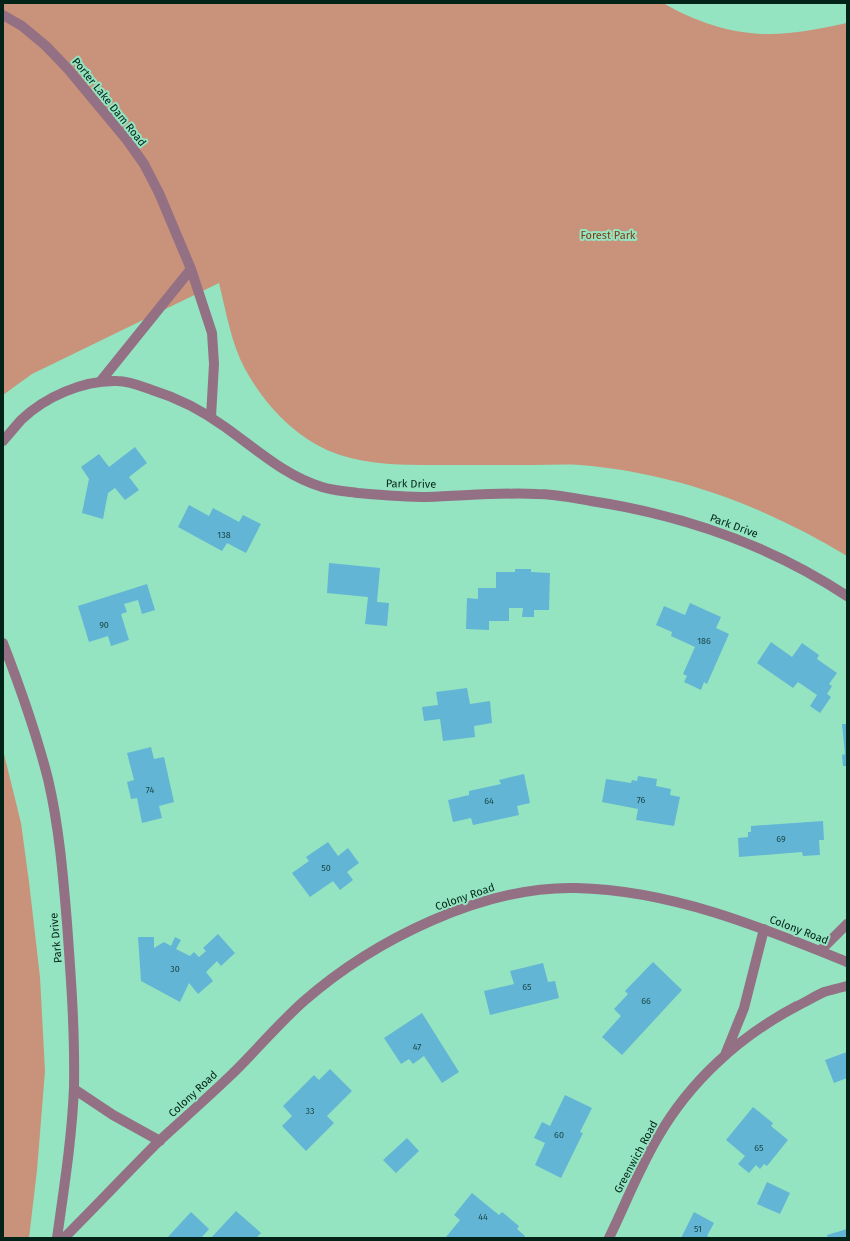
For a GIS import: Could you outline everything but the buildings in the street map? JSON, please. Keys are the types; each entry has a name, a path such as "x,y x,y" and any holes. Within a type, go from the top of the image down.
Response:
{"street":[{"name":"Porter Lake Dam Road","path":"3,15 22,26 46,46 109,116 144,164 159,193 191,269 212,333 214,364 211,417"},
{"path":"100,382 191,269"},
{"name":"Park Drive","path":"3,441 21,420 34,409 71,390 100,382 117,381 134,384 167,395 211,417 277,466 321,487 383,496 424,497 500,493 537,494 563,496 627,507 699,526 747,543 790,562 847,596"},
{"name":"Park Drive","path":"3,643 24,700 48,778 56,818 61,855 72,995 74,1088 70,1152 57,1238"},
{"name":"Colony Road","path":"64,1238 160,1141 238,1068 303,1002 346,968 390,940 481,902 538,890 575,888 616,891 678,902 764,929 847,962"},
{"path":"820,951 847,924"},
{"name":"Greenwich Road","path":"724,1057 744,1008 764,929"},
{"name":"Greenwich Road","path":"608,1238 658,1137 682,1100 702,1078 753,1033 781,1015 823,993 847,986"},
{"path":"74,1088 113,1115 160,1141"}],"green space":[{"name":"Forest Park","path":"3,3 663,3 692,18 739,32 756,34 796,32 847,23 847,556 816,538 752,507 685,484 651,476 616,469 580,465 386,464 363,461 340,455 325,449 297,432 285,421 273,409 253,383 236,349 229,327 219,283 32,374 3,395"},
{"path":"3,750 21,823 40,977 45,1071 37,1170 29,1238 3,1238"}]}
